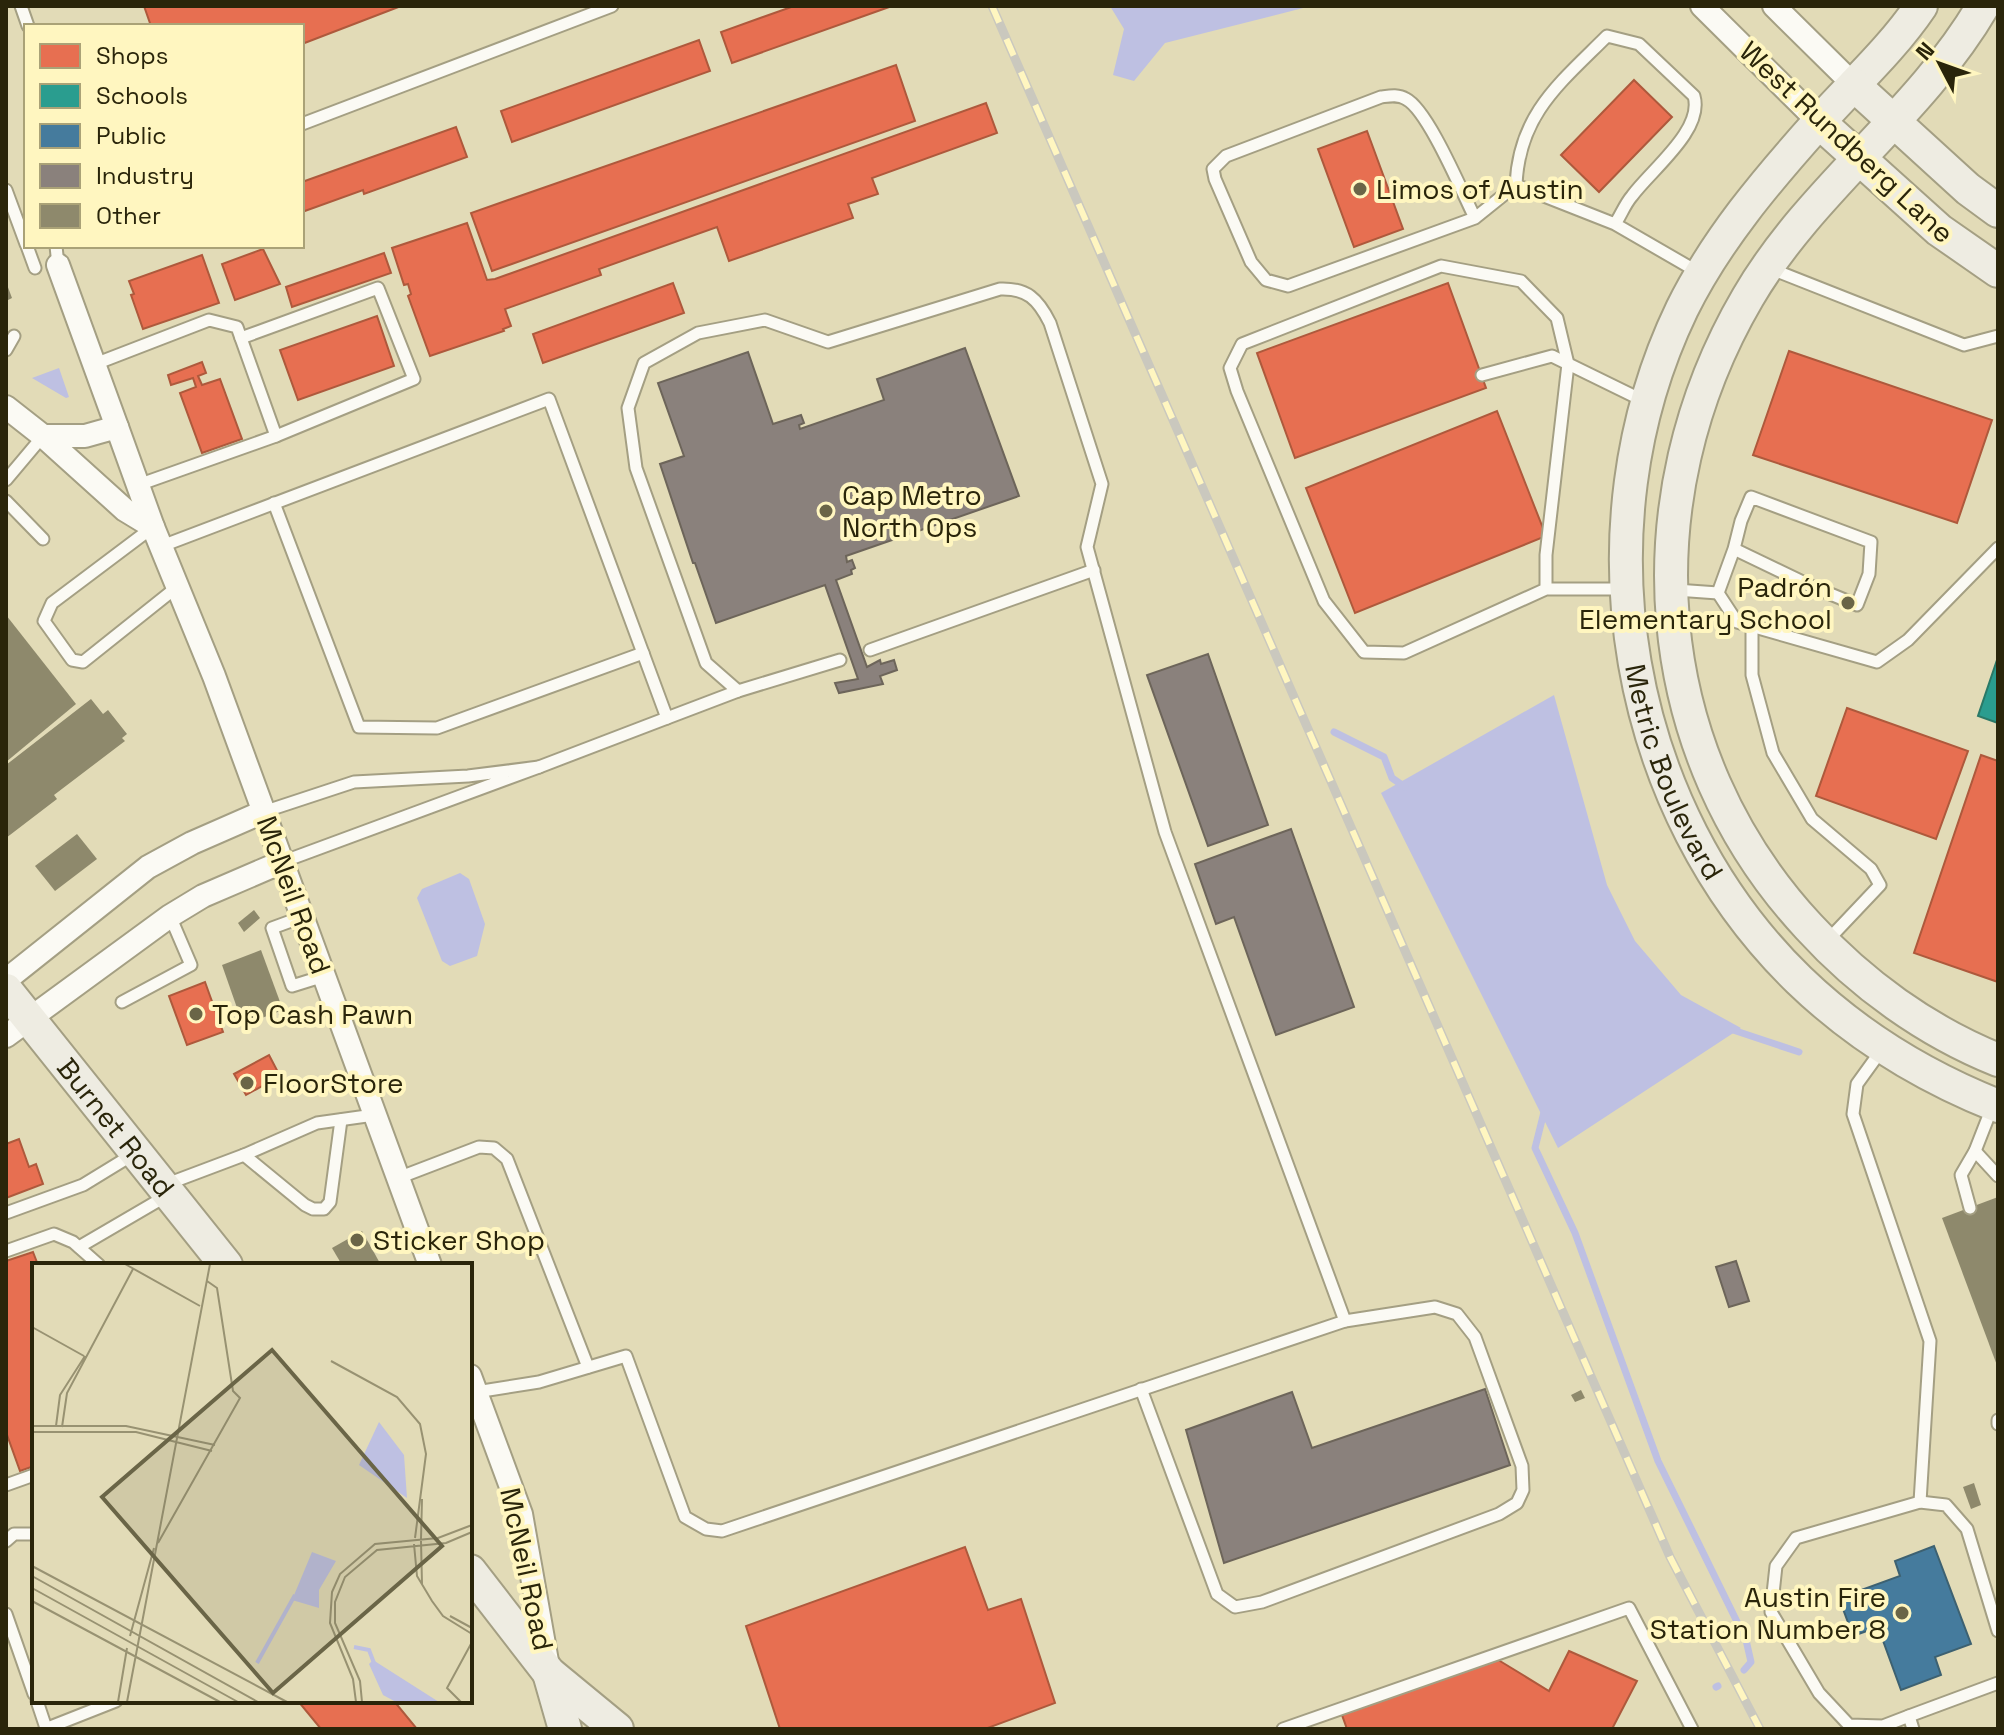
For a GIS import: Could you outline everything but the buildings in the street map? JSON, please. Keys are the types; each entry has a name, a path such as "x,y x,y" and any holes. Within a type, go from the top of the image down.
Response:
{"main road":[{"name":"Metric Boulevard","path":"1921,6 1735,221 1682,308 1646,402 1629,483 1626,589 1635,664 1650,735 1684,819 1715,878 1756,932 1798,979 1838,1015 1883,1048 1967,1094 1996,1101"},
{"name":"Metric Boulevard","path":"1983,6 1955,50 1894,123 1809,216 1748,297 1698,402 1676,491 1671,590 1672,623 1692,725 1708,772 1752,855 1788,905 1824,944 1872,987 1949,1037 1998,1060"},
{"name":"West Rundberg Lane","path":"1854,85 1968,189 1998,211"},
{"name":"West Rundberg Lane","path":"1819,122 1939,230 1998,271"},
{"path":"1626,589 1671,590"},
{"name":"Burnet Road","path":"6,990 17,1027 136,1153 224,1263"},
{"path":"1883,1048 1908,1011"},
{"path":"472,1574 549,1673 617,1729"},
{"path":"549,1673 565,1729"}],"street":[{"name":"West Rundberg Lane","path":"1702,6 1819,122"},
{"name":"West Rundberg Lane","path":"1774,6 1854,85"},
{"name":"McNeil Road","path":"57,256 138,485 282,862 429,1263"},
{"path":"6,407 158,537"},
{"path":"43,436 85,436 117,427"},
{"path":"6,980 148,867 192,843 263,812"},
{"path":"17,1027 170,916 203,896 282,862"},
{"name":"McNeil Road","path":"473,1384 521,1514 549,1673"}],"lane":[{"path":"304,123 612,6"},
{"path":"1475,218 1426,121 1407,99 1395,95 1381,97 1226,156 1213,169 1251,262 1266,280 1288,286 1475,218 1516,185 1517,158 1530,122 1546,97 1607,36 1639,44 1694,96 1697,106 1689,129 1630,198 1615,224"},
{"path":"1516,185 1615,224 1702,274"},
{"path":"6,190 24,238"},
{"path":"28,248 35,268"},
{"path":"1546,589 1546,555 1568,364 1557,318 1521,281 1441,266 1242,344 1230,368 1324,601 1364,652 1404,653 1546,589 1626,589"},
{"path":"1769,267 1964,345 1998,336"},
{"path":"138,485 276,436 414,379 378,288 241,338"},
{"path":"738,691 706,663 636,468 628,408 644,363 698,333 765,320 828,342 1000,289 1016,288 1031,294 1050,323 1102,484 1087,547 1165,832 1345,1321"},
{"path":"95,364 209,320 237,327 276,436"},
{"path":"6,350 14,336"},
{"path":"1482,375 1552,356 1646,402"},
{"path":"177,587 83,662 72,660 44,621 52,603 158,537 274,503 549,399 667,718"},
{"path":"6,480 43,436"},
{"path":"1718,593 1751,497 1871,542 1869,574 1857,605 1734,549"},
{"path":"6,501 43,539"},
{"path":"274,503 359,727 437,728 643,653"},
{"path":"1718,593 1737,622 1877,662 1908,640 1998,548"},
{"path":"870,650 1094,570"},
{"path":"1671,590 1718,593"},
{"path":"1752,626 1752,675 1773,753 1812,819 1871,869 1880,885 1824,944"},
{"path":"282,862 738,691 840,660"},
{"path":"263,812 354,782 468,776 539,767"},
{"path":"122,1002 191,965 170,916"},
{"path":"302,917 272,928 292,986 324,976"},
{"path":"1883,1048 1857,1084 1853,1114 1930,1341 1920,1502"},
{"path":"1970,1208 1961,1175 1996,1101"},
{"path":"79,1247 166,1190 244,1155 317,1123 374,1115"},
{"path":"244,1155 305,1205 324,1209 330,1202 341,1120"},
{"path":"398,1178 479,1147 494,1148 507,1159 588,1367"},
{"path":"1975,1151 1998,1176"},
{"path":"6,1213 83,1185 136,1153"},
{"path":"6,1251 54,1234 79,1247 97,1263"},
{"path":"473,1384 539,1382 626,1356 685,1517 706,1529 722,1531 1141,1389 1345,1321 1435,1307 1457,1314 1475,1337 1522,1466 1523,1490 1517,1503 1499,1514 1262,1602 1235,1607 1217,1594 1141,1389"},
{"path":"6,1485 32,1476"},
{"path":"1998,1631 1967,1529 1946,1505 1920,1502 1796,1538 1776,1566 1771,1612 1819,1693 1849,1725 1883,1726 1998,1683"},
{"path":"6,1541 14,1534 32,1534"},
{"path":"1283,1729 1629,1608 1692,1729"},
{"path":"6,1614 32,1688"},
{"path":"38,1703 46,1728 108,1703"},
{"path":"1909,1716 1913,1729"}],"water":[{"path":"1110,6 1311,6 1165,43 1134,81 1113,75 1124,29"},
{"path":"59,368 69,397 66,398 32,378"},
{"path":"1554,695 1607,885 1635,941 1681,995 1741,1028 1558,1148 1381,793"},
{"path":"460,873 469,879 485,924 477,956 450,966 442,961 417,898 422,889"}],"waterway":[{"path":"1334,732 1384,757 1392,778 1405,787"},
{"path":"1730,1029 1799,1052"},
{"path":"1545,1108 1535,1148 1575,1233 1658,1461 1746,1640 1751,1662 1744,1670"}],"railway":[{"path":"992,6 1670,1557 1760,1729"}],"place":[{"name":"Limos of Austin","path":"1360,189"},
{"name":"Cap Metro North Ops","path":"826,511"},
{"name":"Padrón Elementary School","path":"1848,603"},
{"name":"Top Cash Pawn","path":"196,1014"},
{"name":"FloorStore","path":"247,1083"},
{"name":"Sticker Shop","path":"357,1240"},
{"name":"Austin Fire Station Number 8","path":"1902,1613"}]}
